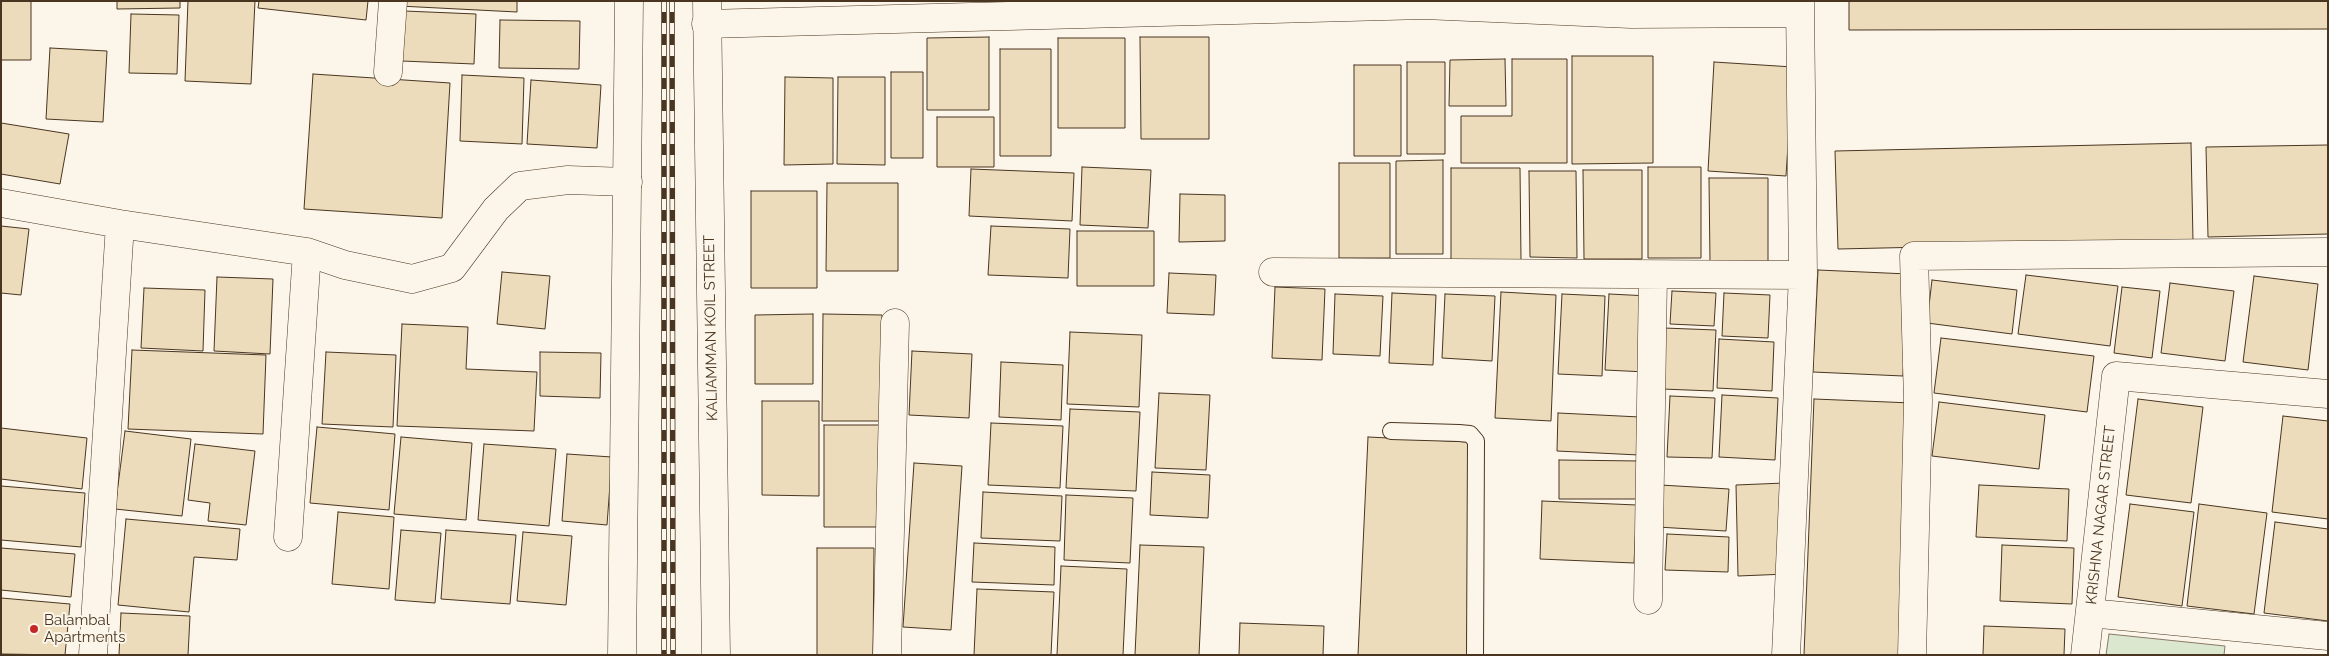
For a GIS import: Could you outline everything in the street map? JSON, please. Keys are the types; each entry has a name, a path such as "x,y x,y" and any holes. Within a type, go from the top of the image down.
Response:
{"street":[{"path":"388,72 393,1"},
{"path":"622,655 624,338 628,182 628,1"},
{"path":"707,13 1121,15 1424,3 1631,14 1799,7 1803,276 1786,655"},
{"name":"KALIAMMAN KOIL STREET","path":"707,13 716,655"},
{"path":"1,203 120,224 307,252 345,265 412,279 452,268 496,209 520,186 568,180 628,182"},
{"path":"93,655 120,224"},
{"path":"288,537 307,252"},
{"path":"1912,655 1918,401 1914,256 2328,252"},
{"path":"1273,272 1803,276"},
{"path":"1648,600 1653,275"},
{"path":"887,655 895,323"},
{"name":"KRISHNA NAGAR STREET","path":"2085,655 2116,376 2328,394"},
{"path":"2090,613 2328,636"}],"lane":[{"path":"1391,431 1470,434 1476,441 1475,655"}],"green space":[{"path":"2109,634 2225,646 2224,655 2106,655"}],"building":[{"path":"1,1 31,1 31,60 1,60"},
{"path":"117,1 180,1 180,8 117,9"},
{"path":"188,1 255,1 251,84 185,81"},
{"path":"259,1 368,1 366,20 258,8"},
{"path":"399,1 517,1 517,12 399,6"},
{"path":"1849,1 2328,1 2328,29 1849,30"},
{"path":"404,11 476,14 474,64 402,61"},
{"path":"131,14 179,15 177,74 129,73"},
{"path":"500,20 580,21 579,69 499,68"},
{"path":"989,37 989,110 927,110 927,38"},
{"path":"1140,37 1209,37 1209,139 1141,139"},
{"path":"1058,38 1125,38 1125,128 1058,128"},
{"path":"50,48 107,51 103,122 46,119"},
{"path":"1000,49 1051,49 1051,156 1000,156"},
{"path":"1572,56 1653,56 1653,163 1572,164"},
{"path":"1505,59 1506,106 1449,106 1450,60"},
{"path":"1512,59 1567,59 1567,163 1461,163 1461,116 1512,116"},
{"path":"1407,62 1445,62 1445,154 1407,154"},
{"path":"1714,62 1793,67 1786,176 1708,171"},
{"path":"1354,65 1401,65 1401,156 1354,156"},
{"path":"891,72 923,72 923,158 891,158"},
{"path":"313,74 450,83 442,218 304,209"},
{"path":"462,75 524,78 522,144 460,141"},
{"path":"785,77 833,78 833,164 784,165"},
{"path":"838,77 885,77 885,165 837,164"},
{"path":"531,80 601,85 597,148 527,144"},
{"path":"937,117 994,117 994,167 937,167"},
{"path":"1,123 69,134 60,184 1,174"},
{"path":"2191,143 2193,241 1838,249 1835,151"},
{"path":"2328,145 2328,234 2208,237 2206,147"},
{"path":"1443,160 1443,254 1396,254 1396,161"},
{"path":"1339,163 1390,163 1390,258 1339,258"},
{"path":"1082,167 1151,170 1148,228 1080,225"},
{"path":"1648,167 1701,167 1701,258 1648,258"},
{"path":"1451,168 1520,168 1521,261 1451,261"},
{"path":"971,169 1074,173 1072,221 969,216"},
{"path":"1583,170 1642,170 1642,259 1584,259"},
{"path":"1529,171 1576,171 1577,258 1530,257"},
{"path":"1709,178 1768,178 1768,262 1710,262"},
{"path":"827,183 898,183 898,271 826,271"},
{"path":"751,191 817,191 817,288 751,288"},
{"path":"1180,194 1225,195 1225,241 1179,242"},
{"path":"1,226 29,229 21,295 1,293"},
{"path":"991,226 1070,229 1068,278 988,275"},
{"path":"1077,231 1154,231 1154,286 1077,286"},
{"path":"1818,270 1908,274 1903,376 1813,372"},
{"path":"502,272 550,276 545,329 497,324"},
{"path":"1169,273 1216,275 1214,315 1167,313"},
{"path":"2026,275 2118,286 2110,346 2018,334"},
{"path":"2254,276 2318,284 2308,370 2243,362"},
{"path":"217,277 273,279 270,354 214,351"},
{"path":"1932,280 2017,290 2012,334 1927,323"},
{"path":"2170,283 2234,291 2225,361 2161,353"},
{"path":"1275,287 1325,289 1322,360 1272,358"},
{"path":"2122,287 2160,291 2152,358 2114,353"},
{"path":"144,288 205,290 203,351 141,348"},
{"path":"1672,291 1716,293 1714,326 1670,324"},
{"path":"1501,292 1556,295 1551,421 1495,418"},
{"path":"1392,293 1436,295 1433,365 1389,363"},
{"path":"1724,293 1770,295 1768,338 1722,336"},
{"path":"1335,294 1383,296 1380,356 1333,354"},
{"path":"1445,294 1495,296 1492,361 1442,358"},
{"path":"1562,294 1605,296 1602,376 1558,374"},
{"path":"1609,294 1649,296 1646,372 1605,370"},
{"path":"813,314 813,384 755,384 755,315"},
{"path":"823,314 882,315 882,421 822,421"},
{"path":"402,324 468,327 466,369 537,372 534,431 397,426"},
{"path":"1664,328 1716,330 1713,391 1662,389"},
{"path":"1070,332 1142,335 1139,407 1067,404"},
{"path":"1941,338 2094,356 2087,412 1934,393"},
{"path":"1719,339 1774,342 1772,391 1717,388"},
{"path":"132,350 266,355 263,434 128,429"},
{"path":"912,351 972,354 969,418 909,415"},
{"path":"326,352 396,355 393,427 322,424"},
{"path":"540,352 601,353 600,398 540,396"},
{"path":"1001,362 1063,365 1061,420 999,417"},
{"path":"1159,393 1210,395 1206,470 1155,468"},
{"path":"1722,395 1778,398 1775,460 1719,457"},
{"path":"1670,396 1715,398 1712,458 1667,457"},
{"path":"1814,399 1912,403 1902,655 1804,655"},
{"path":"2138,399 2203,407 2191,503 2126,495"},
{"path":"762,401 819,401 819,496 762,495"},
{"path":"1939,402 2045,415 2039,469 1932,456"},
{"path":"1070,409 1140,412 1136,491 1066,488"},
{"path":"1558,413 1640,417 1639,455 1557,451"},
{"path":"2283,416 2328,421 2328,519 2272,512"},
{"path":"991,423 1063,426 1060,488 988,485"},
{"path":"824,425 879,425 879,527 824,527"},
{"path":"317,427 395,434 389,510 310,503"},
{"path":"1,428 87,438 82,489 1,479"},
{"path":"125,431 191,439 182,516 115,509"},
{"path":"401,437 472,443 466,520 394,514"},
{"path":"1368,437 1470,442 1467,655 1358,655"},
{"path":"195,444 255,451 246,525 208,521 210,503 188,500"},
{"path":"484,444 556,449 549,526 478,520"},
{"path":"567,454 612,457 607,525 562,521"},
{"path":"1559,460 1640,461 1639,499 1559,499"},
{"path":"914,463 962,466 951,630 903,627"},
{"path":"1152,472 1210,475 1208,518 1150,515"},
{"path":"1785,483 1787,574 1738,576 1736,485"},
{"path":"1660,485 1729,489 1726,531 1657,527"},
{"path":"1979,485 2069,489 2067,541 1976,537"},
{"path":"1,486 85,493 81,547 1,540"},
{"path":"983,492 1062,496 1060,541 981,538"},
{"path":"1066,495 1133,498 1130,563 1064,560"},
{"path":"1542,501 1637,505 1634,563 1540,559"},
{"path":"2130,504 2194,512 2182,606 2118,597"},
{"path":"2199,504 2267,513 2254,614 2187,606"},
{"path":"338,512 394,517 389,589 332,584"},
{"path":"126,519 240,529 237,560 194,557 189,612 118,605"},
{"path":"2275,522 2328,529 2328,621 2264,613"},
{"path":"401,530 441,533 435,603 395,600"},
{"path":"446,530 516,535 510,604 441,599"},
{"path":"523,532 572,536 566,605 517,601"},
{"path":"1667,534 1729,537 1728,572 1665,570"},
{"path":"974,543 1055,547 1054,585 972,582"},
{"path":"1140,545 1204,547 1199,655 1135,655"},
{"path":"2002,545 2074,548 2072,604 2000,601"},
{"path":"1,548 75,554 71,597 1,590"},
{"path":"817,548 874,548 873,655 817,655"},
{"path":"1061,566 1127,569 1123,655 1057,655"},
{"path":"977,589 1054,592 1051,655 974,655"},
{"name":"Balambal Apartments","path":"1,598 70,604 65,655 1,654"},
{"path":"121,613 190,616 188,655 119,655"},
{"path":"1240,623 1324,626 1323,655 1239,655"},
{"path":"1984,626 2065,629 2064,655 1983,655"}],"railway":[{"path":"664,1 664,655"},
{"path":"672,1 673,655"}],"place":[{"name":"Balambal Apartments","path":"34,629"}]}
